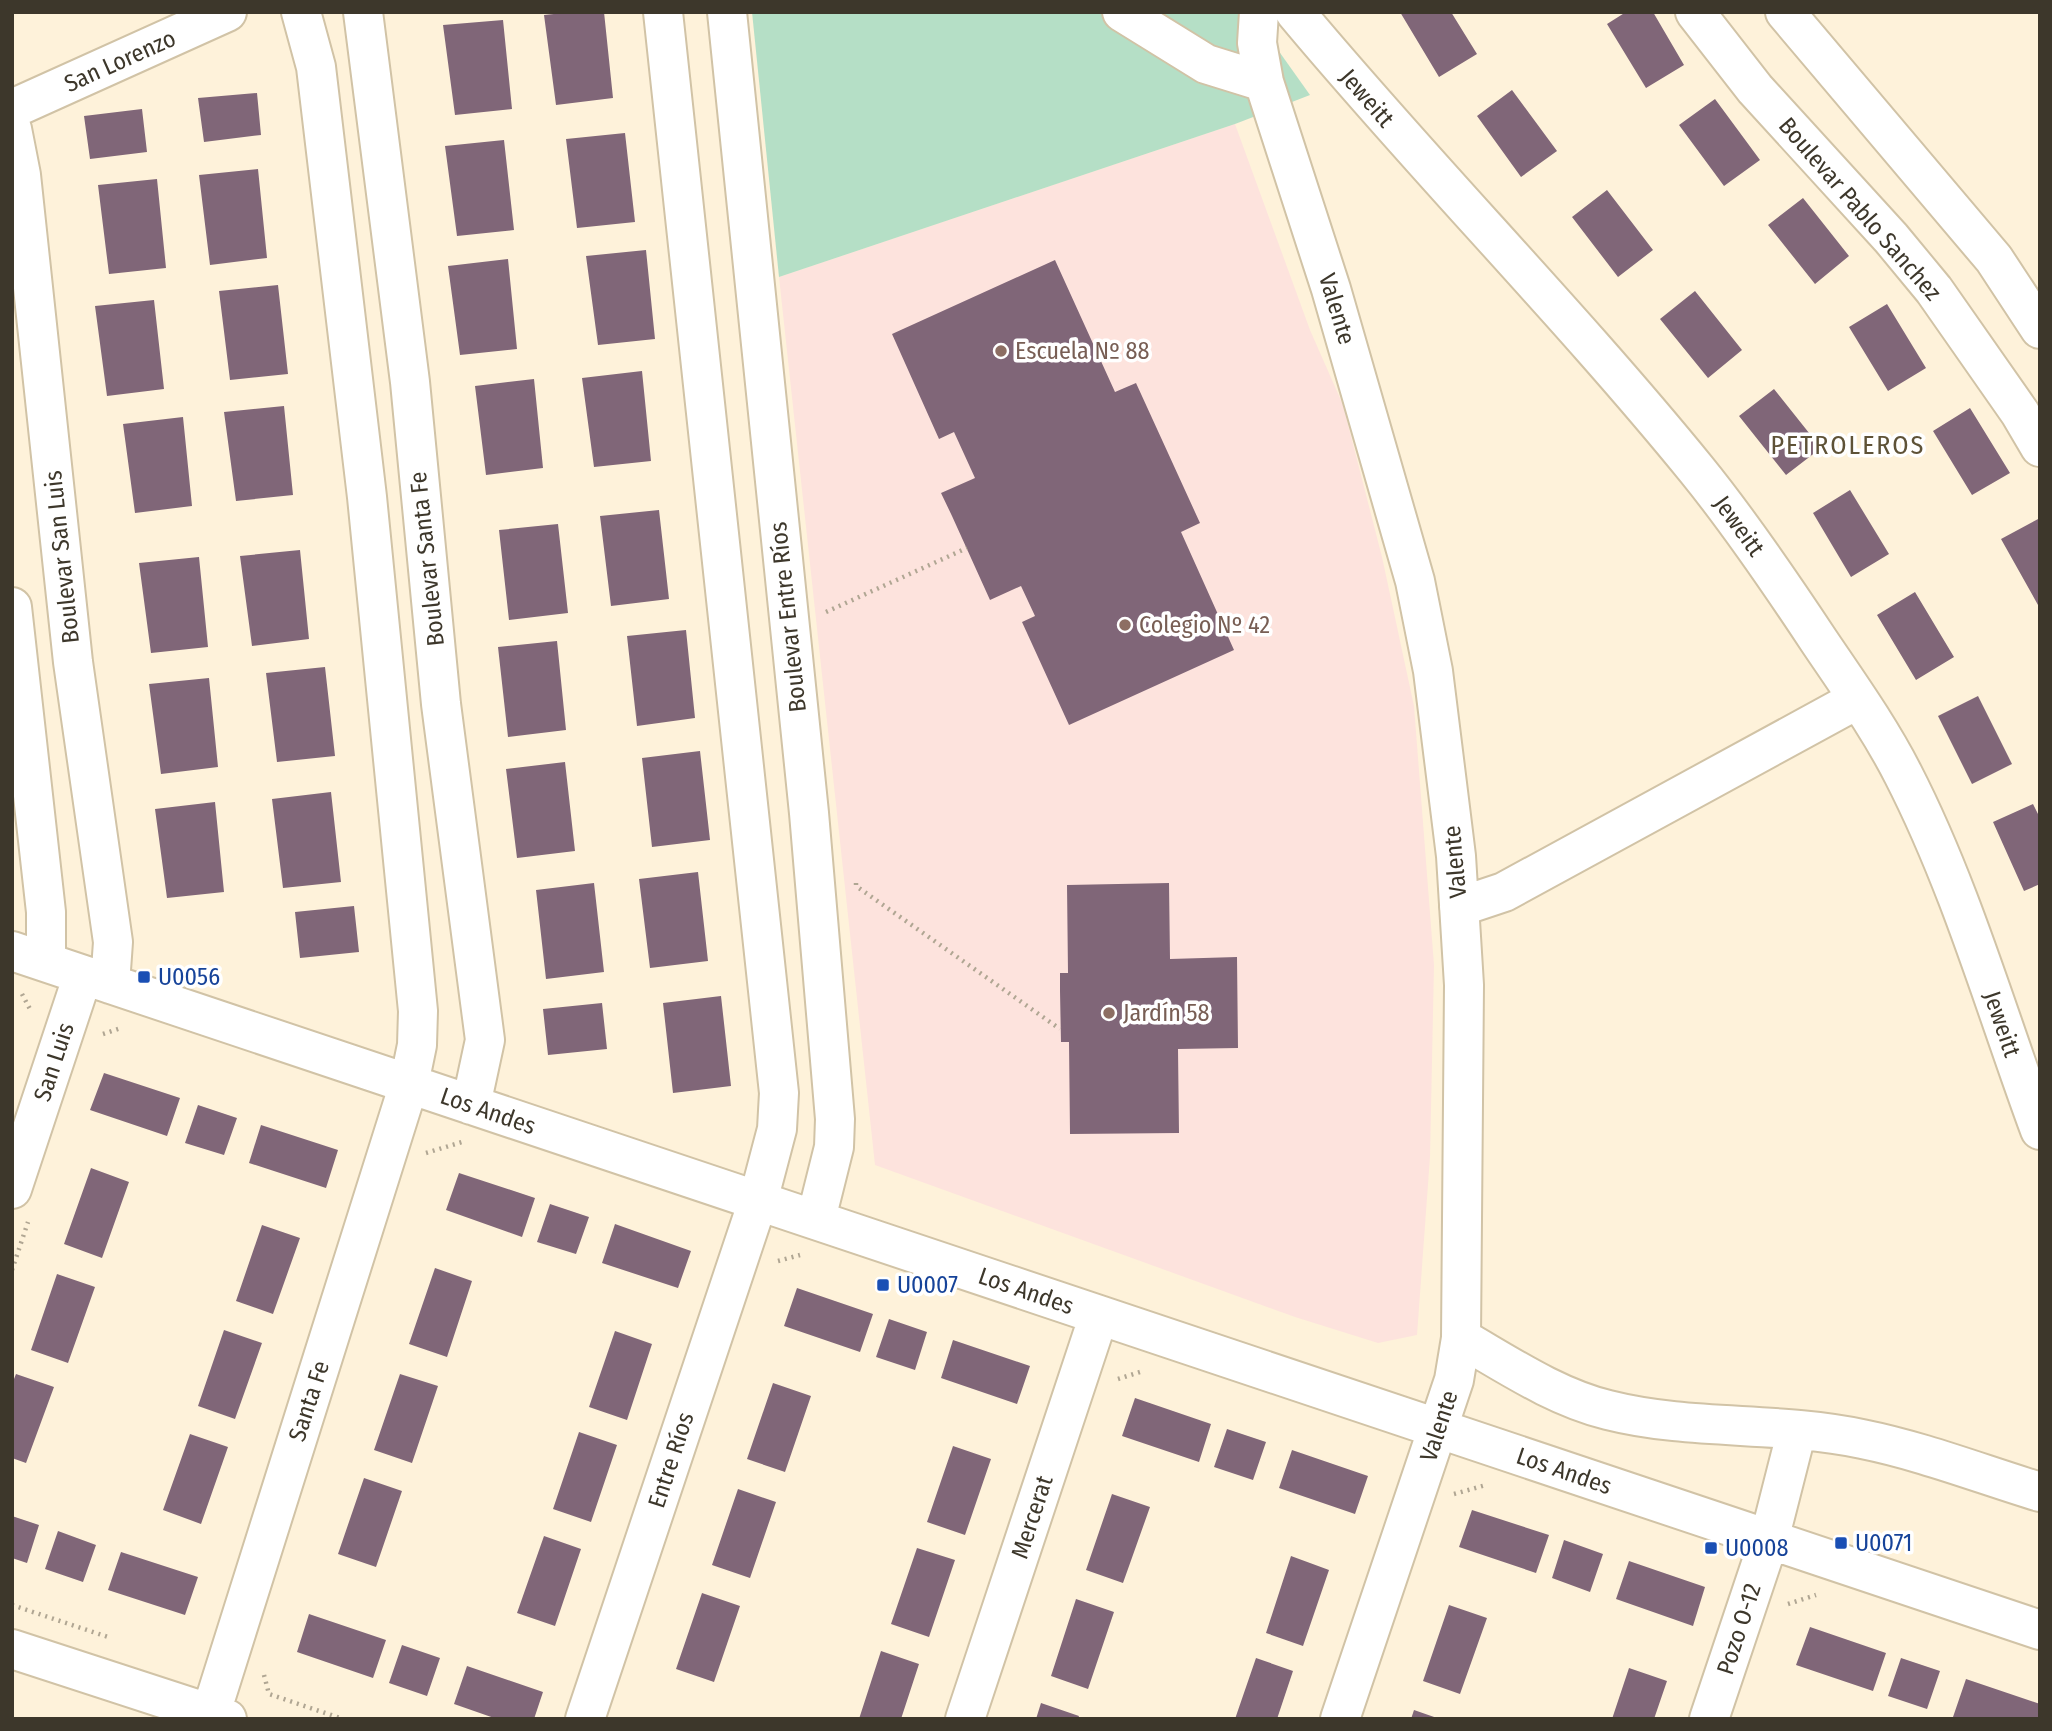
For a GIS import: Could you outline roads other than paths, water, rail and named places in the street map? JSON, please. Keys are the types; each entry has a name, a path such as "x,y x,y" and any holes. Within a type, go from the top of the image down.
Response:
{"street":[{"name":"San Lorenzo","path":"12,109 228,12"},
{"path":"301,12 316,68 367,497 418,1011 417,1045 409,1084"},
{"name":"Boulevar Santa Fe","path":"363,12 410,382 441,704 485,1040 471,1105"},
{"path":"663,12 779,1093 777,1129 758,1201"},
{"name":"Boulevar Entre Ríos","path":"727,12 809,813 835,1119 834,1147 816,1219"},
{"path":"1122,12 1206,64 1264,82"},
{"name":"Valente","path":"1259,12 1257,43 1264,82 1331,289 1415,582 1434,684 1459,907 1464,985 1461,1338 1454,1380 1340,1719"},
{"name":"Jeweitt","path":"1295,12 1363,94 1627,386 1697,469 1800,612 1858,699 1902,772 1960,902 2040,1130"},
{"name":"Boulevar Pablo Sanchez","path":"1695,12 1755,89 1891,237 1934,290 2020,413 2040,447"},
{"path":"1785,12 1994,259 2040,328"},
{"name":"Boulevar San Luis","path":"12,129 21,176 73,662 113,942 96,979"},
{"path":"12,607 46,912 29,957"},
{"path":"1459,907 1504,891 1858,699"},
{"name":"Los Andes","path":"29,957 2040,1630"},
{"name":"San Luis","path":"12,1189 96,979"},
{"name":"Santa Fe","path":"216,1717 409,1084"},
{"name":"Entre Ríos","path":"584,1719 758,1201"},
{"name":"Mercerat","path":"965,1719 1100,1315"},
{"path":"1461,1338 1567,1397 1608,1410 1647,1418 1797,1430 1862,1439 2040,1492"},
{"name":"Pozo O-12","path":"1709,1719 1769,1540 1797,1430"},
{"path":"12,1649 216,1717"}],"place":[{"name":"Escuela Nº 88","path":"1001,351"},
{"name":"Colegio Nº 42","path":"1125,625"},
{"name":"U0056","path":"144,977"},
{"name":"Jardín 58","path":"1109,1013"},
{"name":"U0007","path":"883,1285"},
{"name":"U0071","path":"1841,1543"},
{"name":"U0008","path":"1711,1548"}],"district":[{"name":"PETROLEROS","path":"1848,445"}]}
